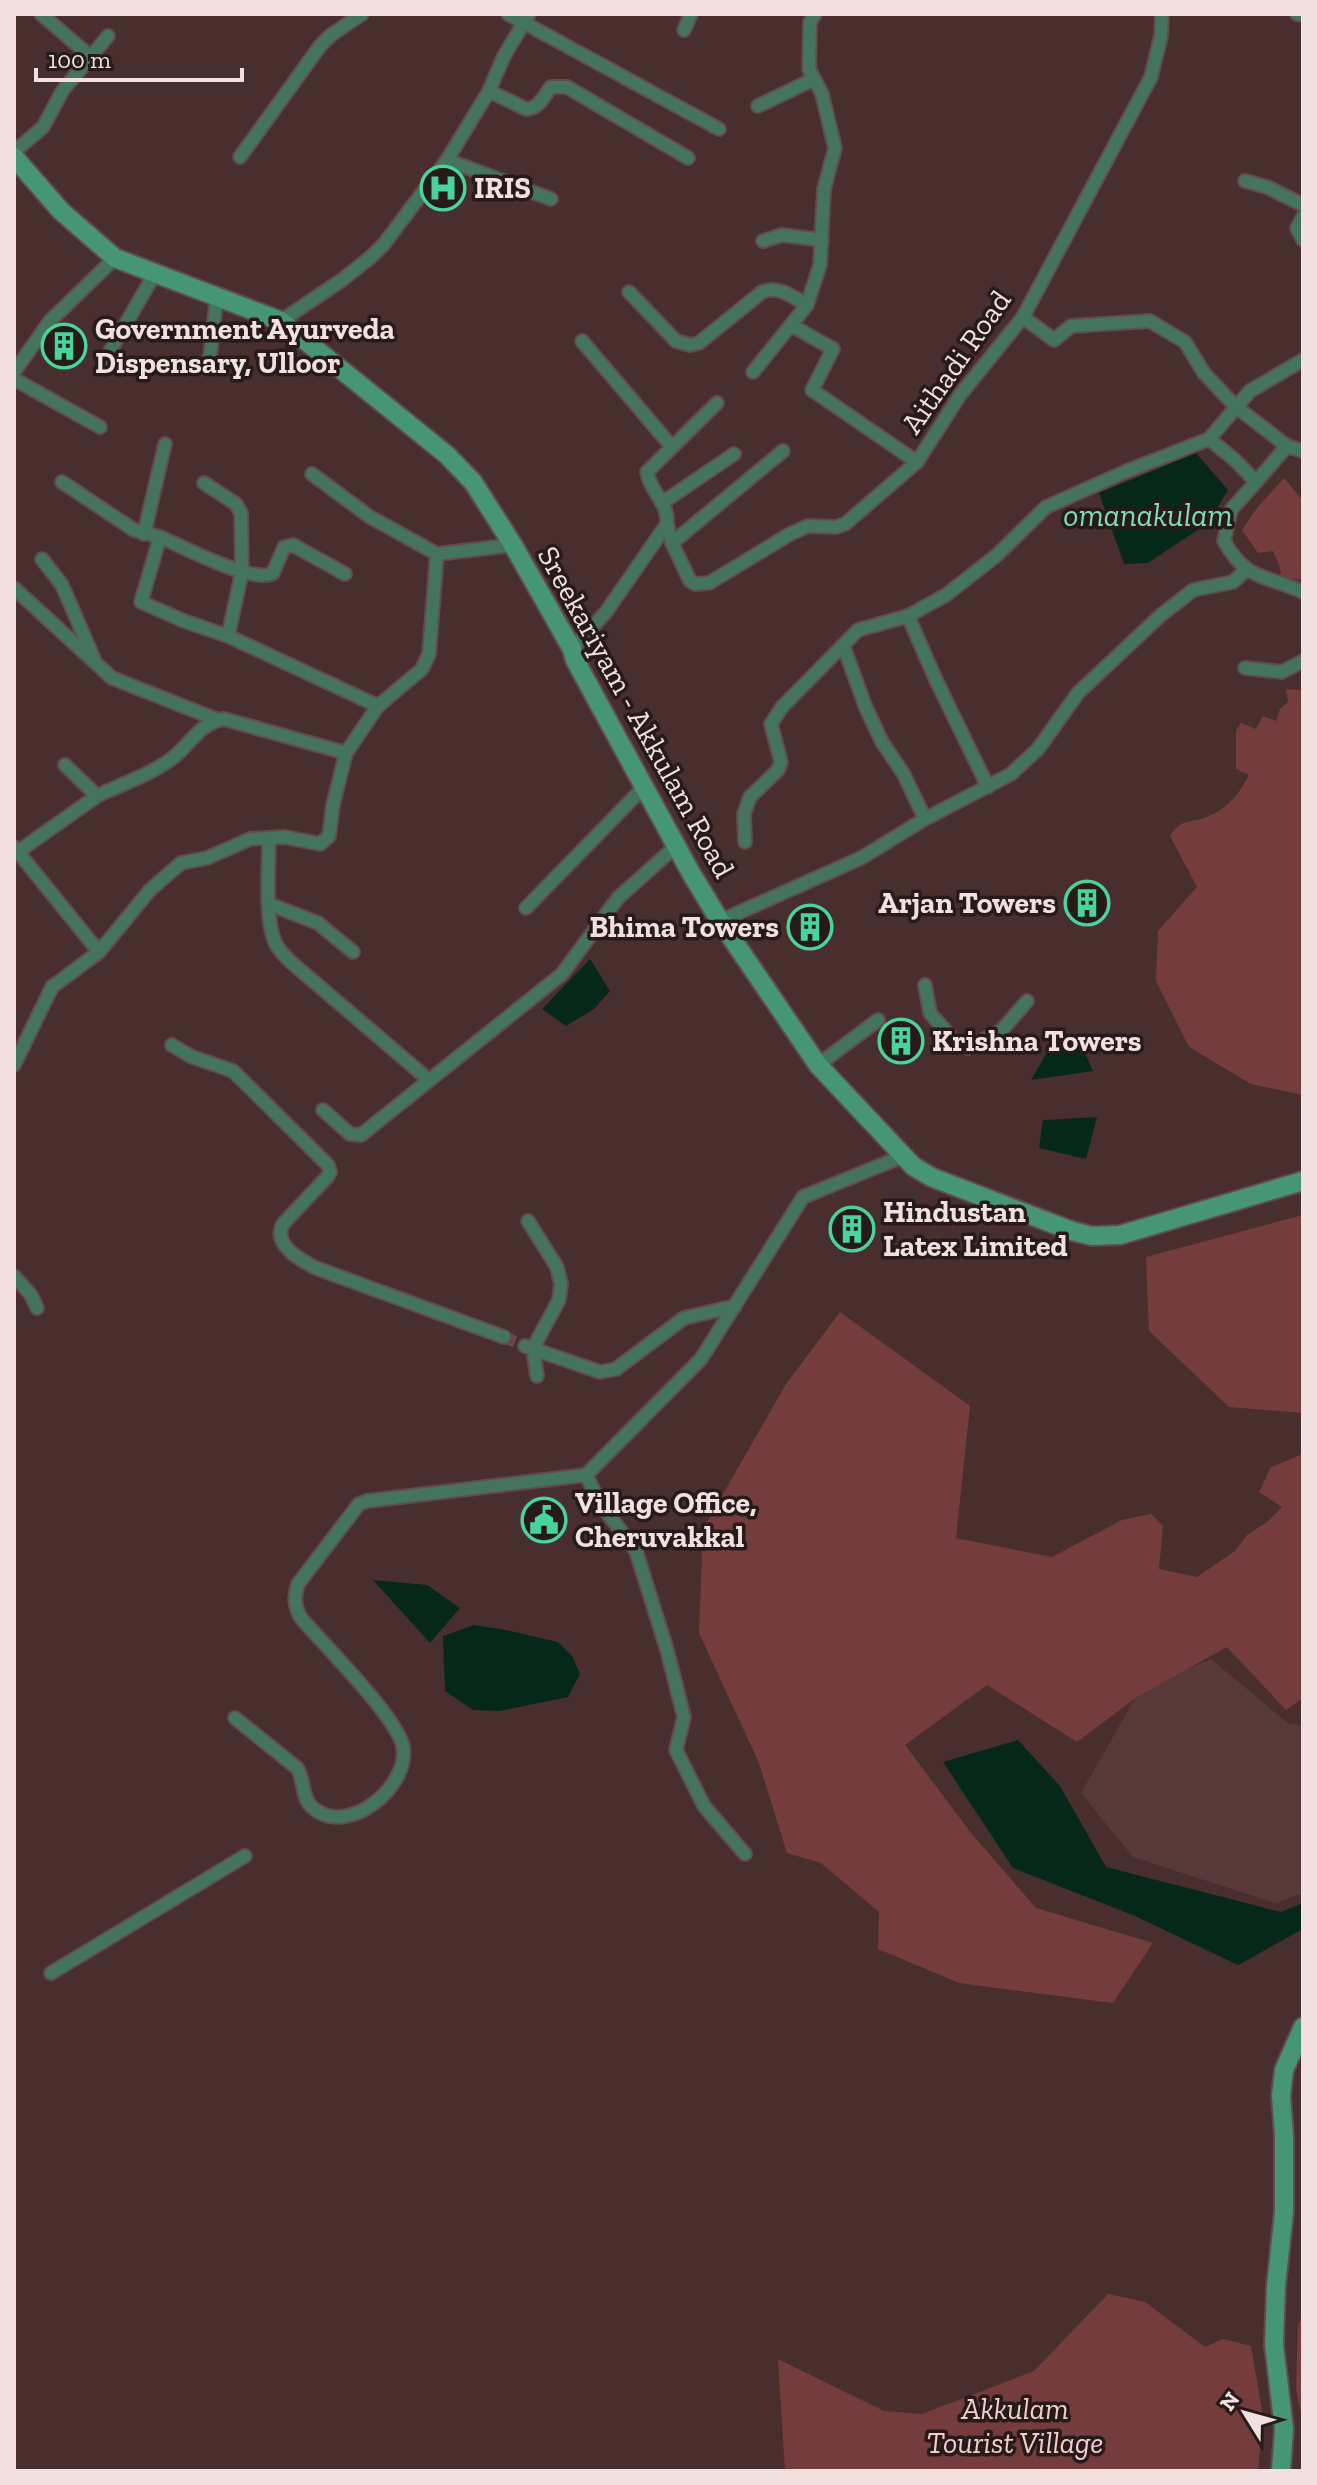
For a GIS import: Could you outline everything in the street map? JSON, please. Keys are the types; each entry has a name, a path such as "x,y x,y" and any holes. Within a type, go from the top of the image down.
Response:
{"main road":[{"name":"Sreekariyam - Akkulam Road","path":"14,155 61,211 115,258 281,321 447,455 473,482 572,649 575,660 720,921 818,1065 901,1157 931,1177 1092,1236 1120,1235 1303,1181"},
{"path":"1281,2471 1284,2429 1274,2345 1276,2286 1284,2212 1281,2096 1284,2070 1303,2027"}],"street":[{"path":"41,14 91,57"},
{"path":"240,157 320,46 362,14"},
{"path":"508,14 526,18 719,129"},
{"path":"684,30 691,14"},
{"path":"753,372 807,305 820,265 824,189 835,148 822,94 809,69 810,22 815,14"},
{"name":"Aithadi Road","path":"791,325 833,349 812,390 917,462 960,395 1023,317 1151,77 1161,36 1162,14"},
{"path":"281,321 372,256 447,160 489,91 504,56 526,18"},
{"path":"14,155 43,127 63,90 108,36"},
{"path":"758,106 814,79"},
{"path":"489,91 532,109 551,87 567,87 688,158"},
{"path":"447,160 551,199"},
{"path":"1245,181 1267,187 1303,205"},
{"path":"1303,217 1297,228 1303,240"},
{"path":"763,241 782,235 822,240"},
{"path":"14,372 50,321 115,258"},
{"path":"104,362 155,273"},
{"path":"629,292 676,341 690,345 699,343 762,292 770,289 807,305"},
{"path":"209,365 217,296"},
{"path":"1023,317 1054,340 1071,326 1150,321 1185,342 1204,373 1235,406 1287,446 1303,451"},
{"path":"582,341 672,447"},
{"path":"745,842 744,814 750,797 778,770 781,762 771,724 782,707 858,630 908,616 966,581 1046,507 1209,439 1250,391 1303,360"},
{"path":"14,379 100,427"},
{"path":"717,403 647,472 648,482 667,511 672,543 690,581 695,584 709,583 808,526 836,527 845,524 917,462"},
{"path":"1209,439 1256,482"},
{"path":"144,534 165,444"},
{"path":"1287,446 1231,510 1224,541 1246,570 1303,592"},
{"path":"672,543 783,451"},
{"path":"662,503 734,454"},
{"path":"312,474 370,517 437,554 513,545"},
{"path":"62,482 124,524 242,572 268,576 273,573 284,547 293,545 345,574"},
{"path":"204,483 239,509 242,572 228,636"},
{"path":"572,649 606,612 667,524"},
{"path":"160,537 141,602 228,636 378,706"},
{"path":"14,1065 52,987 99,952 150,890 181,863 207,858 250,839 285,837 320,844 329,836 346,753 378,706 422,669 429,654 437,554"},
{"path":"42,559 62,585 95,663"},
{"path":"720,921 861,858 925,819 1011,774 1038,749 1078,693 1161,615 1193,590 1233,582 1246,570"},
{"path":"14,588 118,681 218,720 346,753"},
{"path":"908,616 988,787"},
{"path":"843,645 882,742 903,773 925,819"},
{"path":"1245,668 1282,672 1303,661"},
{"path":"99,952 18,855 97,796 161,767 176,756 199,730 218,720"},
{"path":"65,765 97,796"},
{"path":"526,908 645,786"},
{"path":"269,838 269,904 273,937 284,955 429,1080"},
{"path":"323,1110 357,1136 562,974 618,898 677,845"},
{"path":"269,904 318,923 353,952"},
{"path":"925,985 930,1013 953,1039 968,1048 1002,1030 1027,1001"},
{"path":"818,1065 878,1020"},
{"path":"172,1045 190,1056 233,1071 328,1165 328,1176 279,1232 280,1239 299,1259 504,1337"},
{"path":"235,1718 297,1768 303,1777 306,1800 312,1808 333,1817 344,1817 363,1811 386,1793 403,1762 404,1748 392,1722 301,1618 294,1597 298,1584 359,1504 586,1475 701,1359 803,1197 901,1157"},
{"path":"528,1221 557,1267 561,1284 559,1300 529,1347 537,1376"},
{"path":"14,1276 31,1295 37,1308"},
{"path":"529,1347 606,1372 616,1369 684,1318 735,1306"},
{"path":"586,1475 600,1503 636,1551 684,1717 676,1750 704,1806 745,1854"},
{"path":"51,1973 245,1856"}],"shaded area":[{"path":"1211,1659 1289,1724 1303,1725 1303,1893 1275,1903 1133,1857 1081,1793 1140,1690"}],"green space":[{"path":"1284,478 1303,501 1303,580 1282,578 1273,551 1258,553 1242,530"},
{"path":"1303,688 1303,1095 1251,1084 1189,1047 1156,981 1158,931 1197,887 1170,836 1183,823 1202,819 1222,809 1242,788 1249,775 1236,769 1236,730 1241,723 1256,729 1263,716 1276,721 1280,709 1288,702 1286,689"},
{"path":"1303,1215 1303,1413 1229,1407 1149,1331 1146,1257"},
{"path":"840,1312 970,1406 956,1538 1052,1557 1122,1520 1151,1514 1163,1526 1159,1569 1197,1577 1235,1551 1247,1535 1282,1507 1259,1492 1271,1467 1303,1454 1303,1698 1286,1710 1227,1647 1137,1697 1077,1742 987,1685 905,1745 971,1833 1036,1908 1153,1943 1113,2003 959,1983 878,1949 879,1912 821,1863 787,1853 759,1763 699,1633 703,1529 786,1384"},
{"name":"Akkulam Tourist Village","path":"1108,2294 1145,2302 1205,2347 1223,2339 1251,2346 1263,2416 1258,2471 785,2471 778,2359 884,2411 922,2414 1034,2371"},
{"path":"1303,2315 1303,2424 1296,2389 1298,2324"}],"water":[{"name":"omanakulam","path":"1196,453 1228,490 1208,523 1148,563 1124,564 1099,493"},
{"path":"590,959 610,991 594,1009 566,1026 542,1009"},
{"path":"1058,1033 1084,1051 1093,1071 1031,1080"},
{"path":"1097,1117 1086,1159 1039,1148 1043,1120"},
{"path":"373,1580 427,1585 460,1608 430,1643"},
{"path":"474,1625 558,1642 572,1656 580,1674 568,1697 500,1711 473,1710 445,1691 443,1636"},
{"path":"1018,1740 1060,1786 1106,1867 1281,1912 1303,1903 1303,1929 1238,1965 1135,1916 1013,1868 943,1762"}],"tunnel":[{"path":"504,1337 525,1346"}],"place":[{"name":"IRIS","path":"443,188"},
{"name":"Government Ayurveda Dispensary, Ulloor","path":"64,346"},
{"name":"Arjan Towers","path":"1087,903"},
{"name":"Bhima Towers","path":"810,927"},
{"name":"Krishna Towers","path":"901,1041"},
{"name":"Hindustan Latex Limited","path":"852,1229"},
{"name":"Village Office, Cheruvakkal","path":"544,1520"}]}
